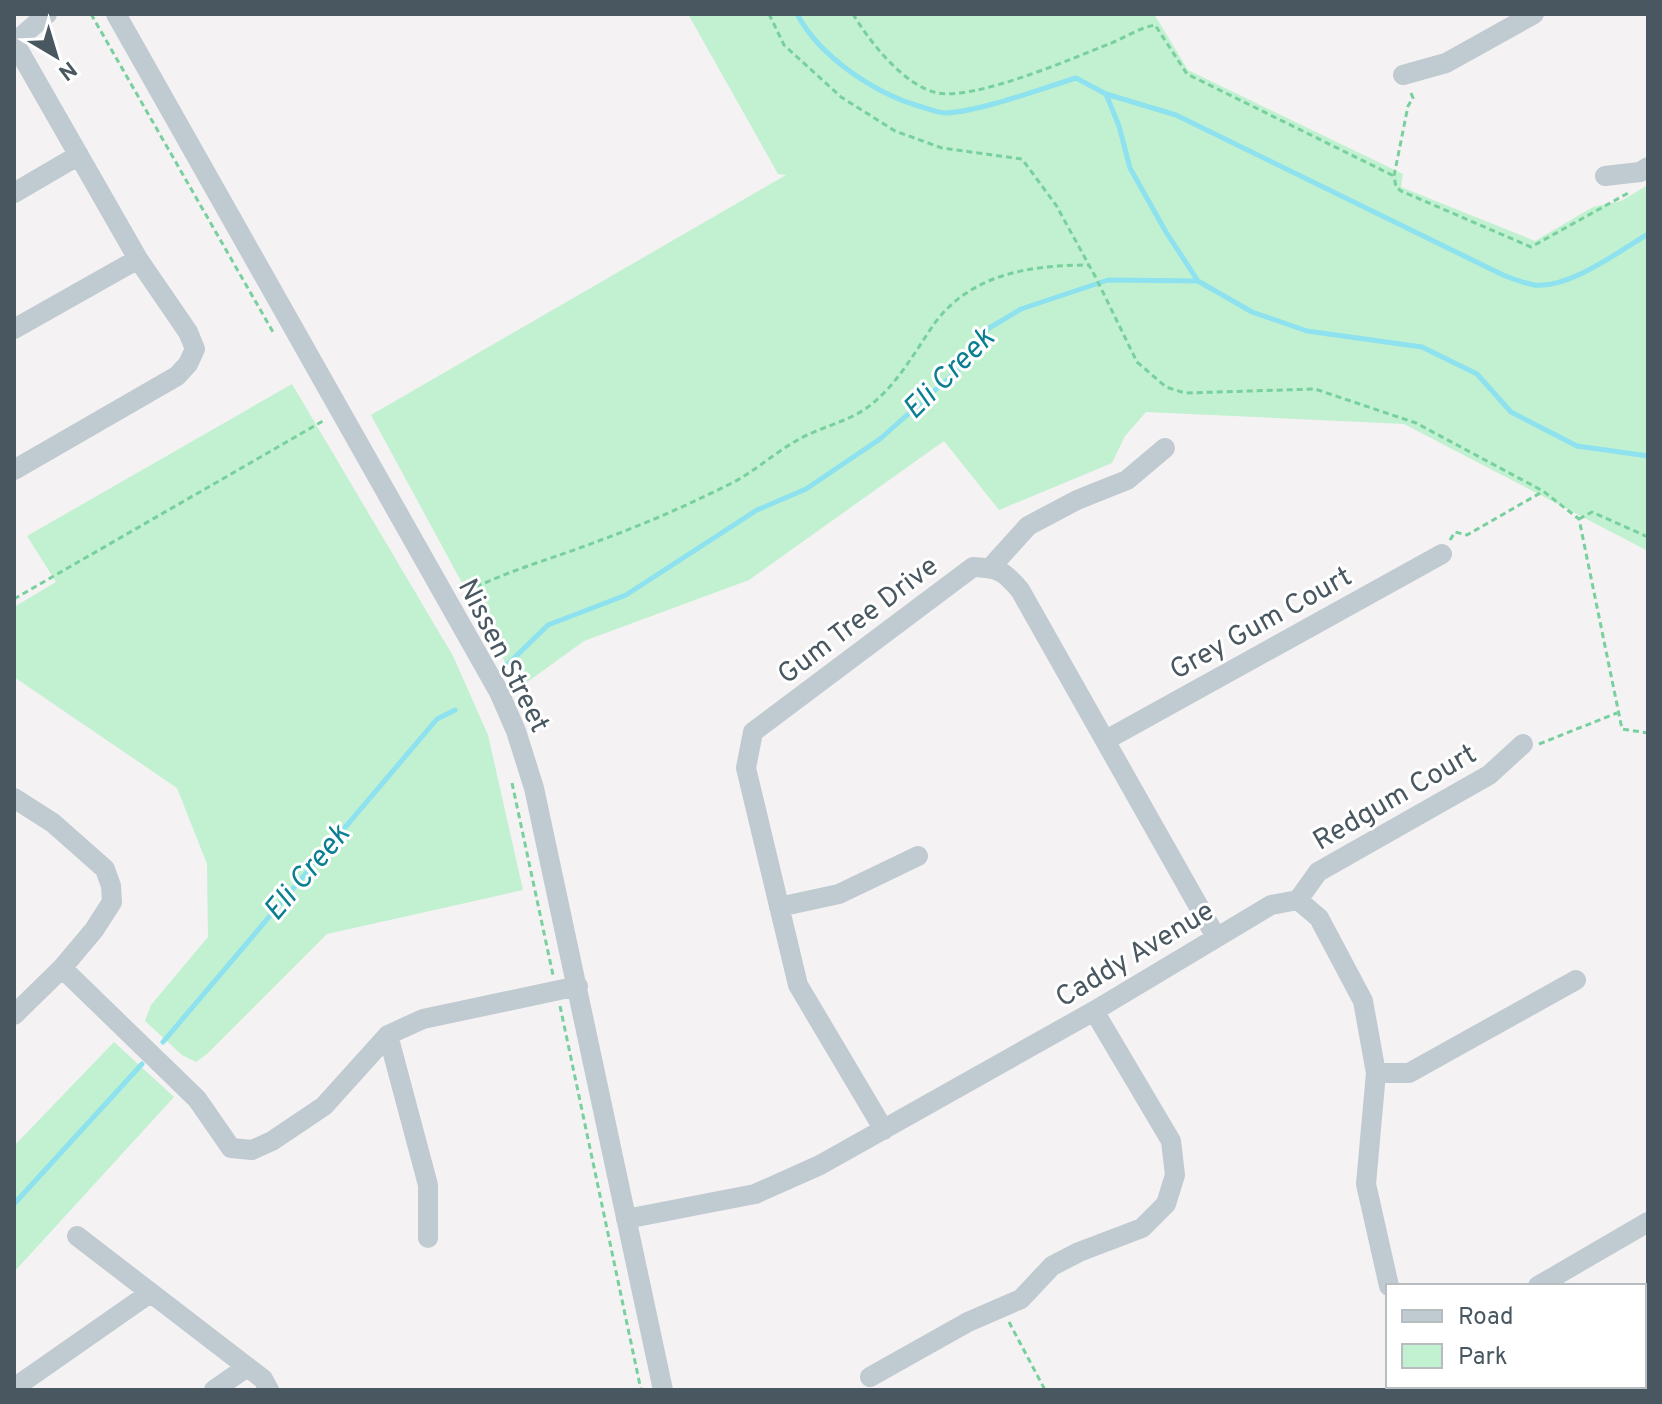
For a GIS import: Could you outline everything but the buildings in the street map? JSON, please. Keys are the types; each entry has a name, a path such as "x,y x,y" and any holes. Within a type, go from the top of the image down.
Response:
{"street":[{"path":"14,470 177,376 188,364 195,349 188,332 138,259 14,42 47,14"},
{"name":"Nissen Street","path":"116,14 499,692 516,731 534,788 663,1390"},
{"path":"1403,75 1446,63 1534,14"},
{"path":"14,193 79,155"},
{"path":"1605,176 1640,172 1648,167"},
{"path":"14,329 138,259"},
{"path":"1165,448 1127,480 1077,500 1028,526 991,567 1006,572 1020,590 1216,937"},
{"name":"Grey Gum Court","path":"1106,740 1442,554"},
{"name":"Gum Tree Drive","path":"884,1130 798,985 746,768 753,732 973,567 991,567"},
{"name":"Redgum Court","path":"1298,900 1318,872 1489,775 1523,744"},
{"path":"14,798 53,823 105,869 112,902 94,930 62,968 14,1015"},
{"path":"779,907 839,894 918,856"},
{"path":"1298,900 1319,918 1363,1001 1376,1073 1366,1184 1389,1284"},
{"name":"Caddy Avenue","path":"626,1219 755,1194 820,1165 1094,1011 1271,905 1298,900"},
{"path":"62,968 197,1099 231,1148 252,1150 272,1141 324,1106 388,1035 423,1019 578,986"},
{"path":"1376,1073 1409,1073 1576,980"},
{"path":"870,1377 968,1322 1021,1299 1052,1266 1142,1228 1166,1204 1175,1175 1171,1141 1094,1011"},
{"path":"388,1035 428,1185 428,1238"},
{"path":"1541,1284 1648,1222"},
{"path":"77,1236 263,1379 269,1390"},
{"path":"14,1388 150,1293"},
{"path":"214,1390 247,1367"}],"path":[{"path":"91,14 274,334"},
{"path":"769,14 784,45 841,97 895,131 942,148 1022,159 1056,205 1137,362 1166,387 1185,393 1315,389 1416,423 1543,491 1579,519 1622,729 1648,733"},
{"path":"853,14 891,62 914,82 938,93 972,91 1023,76 1155,25 1187,74 1394,176"},
{"path":"1403,75 1413,98 1408,106 1394,176 1398,190 1531,247 1639,187"},
{"path":"476,587 605,539 696,500 754,471 798,439 834,426 868,408 910,363 934,325 957,299 988,279 1058,265 1089,265"},
{"path":"14,599 323,421"},
{"path":"1442,554 1455,532 1467,535 1543,491"},
{"path":"1579,519 1592,512 1648,537"},
{"path":"1523,744 1543,744 1617,713"},
{"path":"510,774 641,1390"},
{"path":"1002,1308 1045,1390"}],"green space":[{"path":"688,14 1154,14 1188,70 1403,174 1401,187 1535,241 1593,207 1621,201 1648,185 1648,551 1404,424 1146,412 1125,436 1112,463 999,510 944,441 749,580 584,641 519,688 371,415 786,175 778,174"},
{"path":"292,384 453,656 488,735 523,890 327,934 196,1062 182,1055 145,1021 151,1005 208,937 207,864 177,788 14,677 14,607 56,582 27,536"},
{"path":"114,1042 174,1097 14,1272 14,1146"}],"waterway":[{"path":"797,14 820,45 850,72 886,93 937,112 976,108 1076,78 1106,94 1119,126 1130,168 1198,281"},
{"path":"1106,94 1176,115 1503,275 1530,284 1548,285 1578,275 1648,234"},
{"name":"Eli Creek","path":"508,664 548,625 626,595 757,510 806,489 880,439 966,363 986,330 1021,309 1108,280 1198,281 1252,312 1307,331 1422,347 1477,374 1511,412 1577,446 1648,456"},
{"name":"Eli Creek","path":"163,1042 437,719 455,710"},
{"name":"Eli Creek","path":"14,1204 142,1064"}]}
